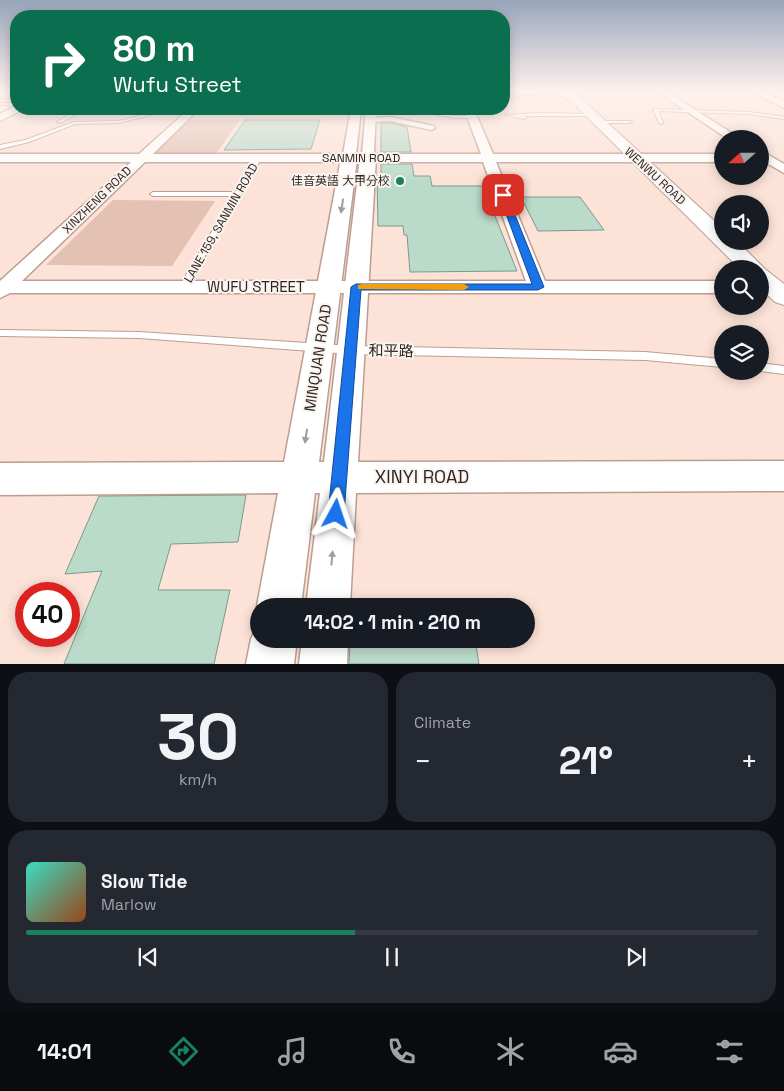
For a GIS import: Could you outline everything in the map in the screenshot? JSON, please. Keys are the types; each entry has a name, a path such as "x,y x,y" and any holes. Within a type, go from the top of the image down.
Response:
{"main road":[{"name":"WENWU ROAD","path":"600,123 714,232"},
{"name":"WENWU ROAD","path":"734,250 744,260"}],"street":[{"name":"XINZHENG ROAD","path":"2,289 179,123"},
{"name":"MINQUAN ROAD","path":"356,123 358,158"},
{"name":"MINQUAN ROAD","path":"329,598 351,350 343,287 358,158 369,123"},
{"path":"408,123 431,128"},
{"path":"475,123 538,287"},
{"path":"711,123 722,130"},
{"path":"769,157 784,158"},
{"name":"SANMIN ROAD","path":"0,158 714,158"},
{"path":"769,161 784,169"},
{"name":"WUFU STREET","path":"2,289 714,286"},
{"name":"MINQUAN ROAD","path":"280,598 320,348 343,287"},
{"name":"XINYI ROAD","path":"0,479 784,476"},
{"path":"270,664 273,648"},
{"path":"323,664 324,648"}],"lane":[{"path":"0,147 28,141 75,123"},
{"name":"LANE 159, SANMIN ROAD","path":"183,287 258,159"},
{"path":"153,194 237,194"},
{"name":"和平路","path":"0,333 139,335 351,350 645,356 714,362"},
{"path":"769,368 784,370"}],"shaded area":[{"path":"185,123 238,123 215,155 153,155"},
{"path":"113,200 215,201 172,266 46,265"}],"building":[{"path":"243,123 319,123 311,149 224,150"},
{"path":"381,123 407,127 411,152 381,152"},
{"path":"381,164 412,164 414,176 430,176 432,186 483,186 517,271 410,272 407,235 404,235 403,226 378,226 377,176 381,176"},
{"path":"521,197 580,197 604,230 538,231"},
{"path":"246,495 238,542 171,544 158,590 230,590 214,664 64,664 71,647 80,647 80,625 102,571 65,574 99,496"},
{"path":"350,648 476,648 479,664 349,664"}],"slow traffic":[{"path":"362,287 464,287"}],"place":[{"name":"佳音英語 大甲分校","path":"400,181"}],"route":[{"path":"336,514 356,287 538,287 503,195"}]}
